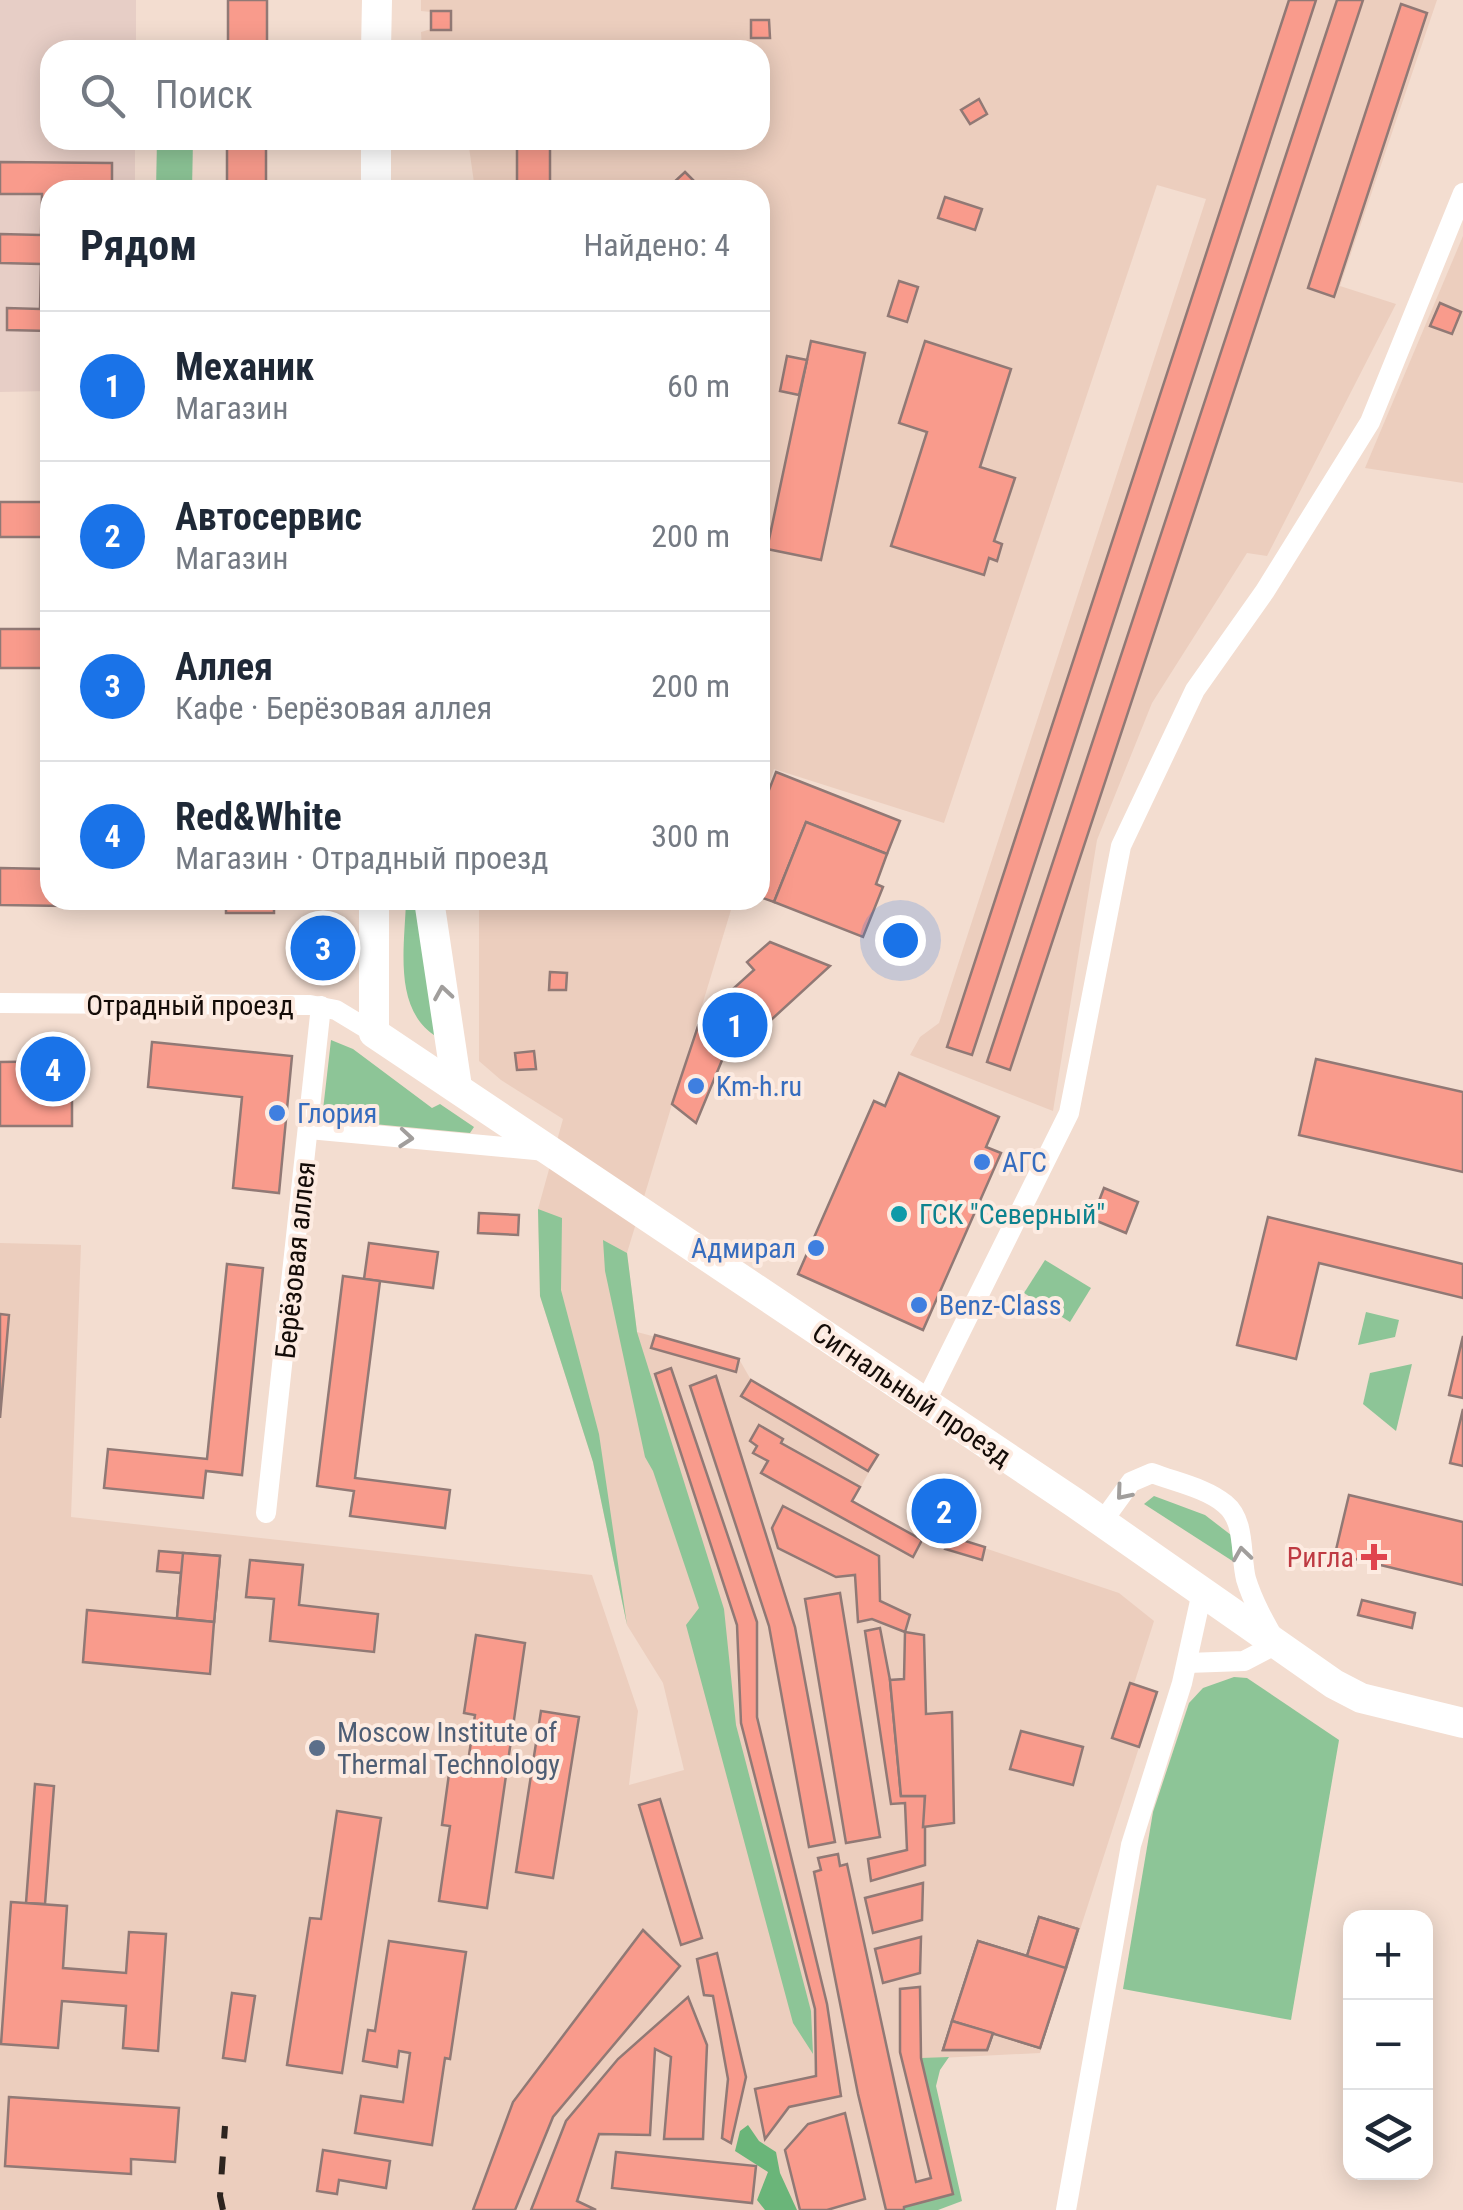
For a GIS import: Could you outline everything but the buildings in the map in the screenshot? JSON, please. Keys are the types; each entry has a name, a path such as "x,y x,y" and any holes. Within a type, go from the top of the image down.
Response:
{"main road":[{"path":"376,0 376,40"},
{"path":"376,150 376,180"},
{"path":"374,910 374,1033"},
{"path":"430,910 458,1087"},
{"name":"Сигнальный проезд","path":"374,1033 1102,1522 1334,1684 1361,1698 1463,1723"}],"street":[{"path":"924,1403 1068,1112 1121,846 1194,690 1265,591 1370,422 1463,193"},
{"name":"Отрадный проезд","path":"0,1003 321,1006 336,1010 374,1033"},
{"name":"Берёзовая аллея","path":"266,1513 321,1006"},
{"path":"309,1129 548,1152"},
{"path":"1102,1522 1131,1482 1152,1474 1223,1502 1232,1511 1255,1604 1277,1644 1244,1661 1186,1663"},
{"path":"1066,2210 1131,1845 1186,1663 1202,1592"}],"shaded area":[{"path":"0,0 136,0 136,40 40,40 40,150 135,150 135,180 40,180 40,391 0,392"},
{"path":"421,0 1437,0 1340,286 1396,304 1267,556 1247,553 1152,703 1097,840 1053,1111 910,1055 920,1037 939,1023 1206,199 1157,185 944,823 774,769 770,782 770,180 474,180 469,150 770,150 770,40 421,40 421,32 431,29 431,12 421,11"},
{"path":"1463,236 1463,483 1365,468"},
{"path":"479,910 731,910 627,1253 637,1332 739,1359 751,1380 878,1455 853,1502 922,1540 949,1536 1119,1593 1154,1621 1134,1684 1157,1692 1040,2053 921,2059 953,2194 904,2210 0,2210 0,1243 81,1245 71,1517 592,1575 638,1711 629,1785 684,1770 663,1683 627,1625 593,1462 540,1296 538,1209 563,1119 501,1080 479,1061"}],"green space":[{"path":"157,150 193,150 192,180 156,180"},
{"path":"406,910 419,910 437,1037 413,1011 407,994"},
{"path":"331,1040 353,1049 432,1108 440,1104 474,1127 470,1133 331,1120 323,1110"},
{"path":"538,1209 562,1218 561,1290 599,1434 627,1625 593,1462 540,1296"},
{"path":"603,1240 627,1253 637,1332 724,1609 736,1725 811,2011 813,2054 793,2023 686,1625 699,1608 645,1457 605,1271"},
{"path":"1045,1260 1091,1288 1070,1322 1024,1293"},
{"path":"1366,1312 1399,1320 1395,1337 1358,1345"},
{"path":"1412,1364 1396,1431 1363,1404 1370,1373"},
{"path":"1154,1496 1205,1515 1231,1535 1234,1562 1144,1504"},
{"path":"1234,1677 1247,1678 1339,1740 1291,2020 1123,1989 1153,1812 1189,1703 1203,1688"},
{"path":"949,2057 936,2086 962,2201 938,2210 904,2210 953,2193 921,2058"},
{"path":"748,2125 759,2141 776,2152 780,2173 797,2210 765,2210 757,2200 768,2172 735,2151 740,2131"}],"railway":[{"path":"223,2210 220,2196 225,2126"}],"place":[{"name":"Аллея","path":"323,948"},
{"name":"Механик","path":"735,1025"},
{"name":"Red&White","path":"53,1069"},
{"name":"Km-h.ru","path":"696,1086"},
{"name":"Глория","path":"277,1113"},
{"name":"АГС","path":"982,1162"},
{"name":"ГСК \"Северный\"","path":"899,1214"},
{"name":"Адмирал","path":"816,1248"},
{"name":"Benz-Class","path":"919,1305"},
{"name":"Автосервис","path":"944,1511"},
{"name":"Ригла","path":"1374,1557"},
{"name":"Moscow Institute of Thermal Technology","path":"317,1748"}]}
